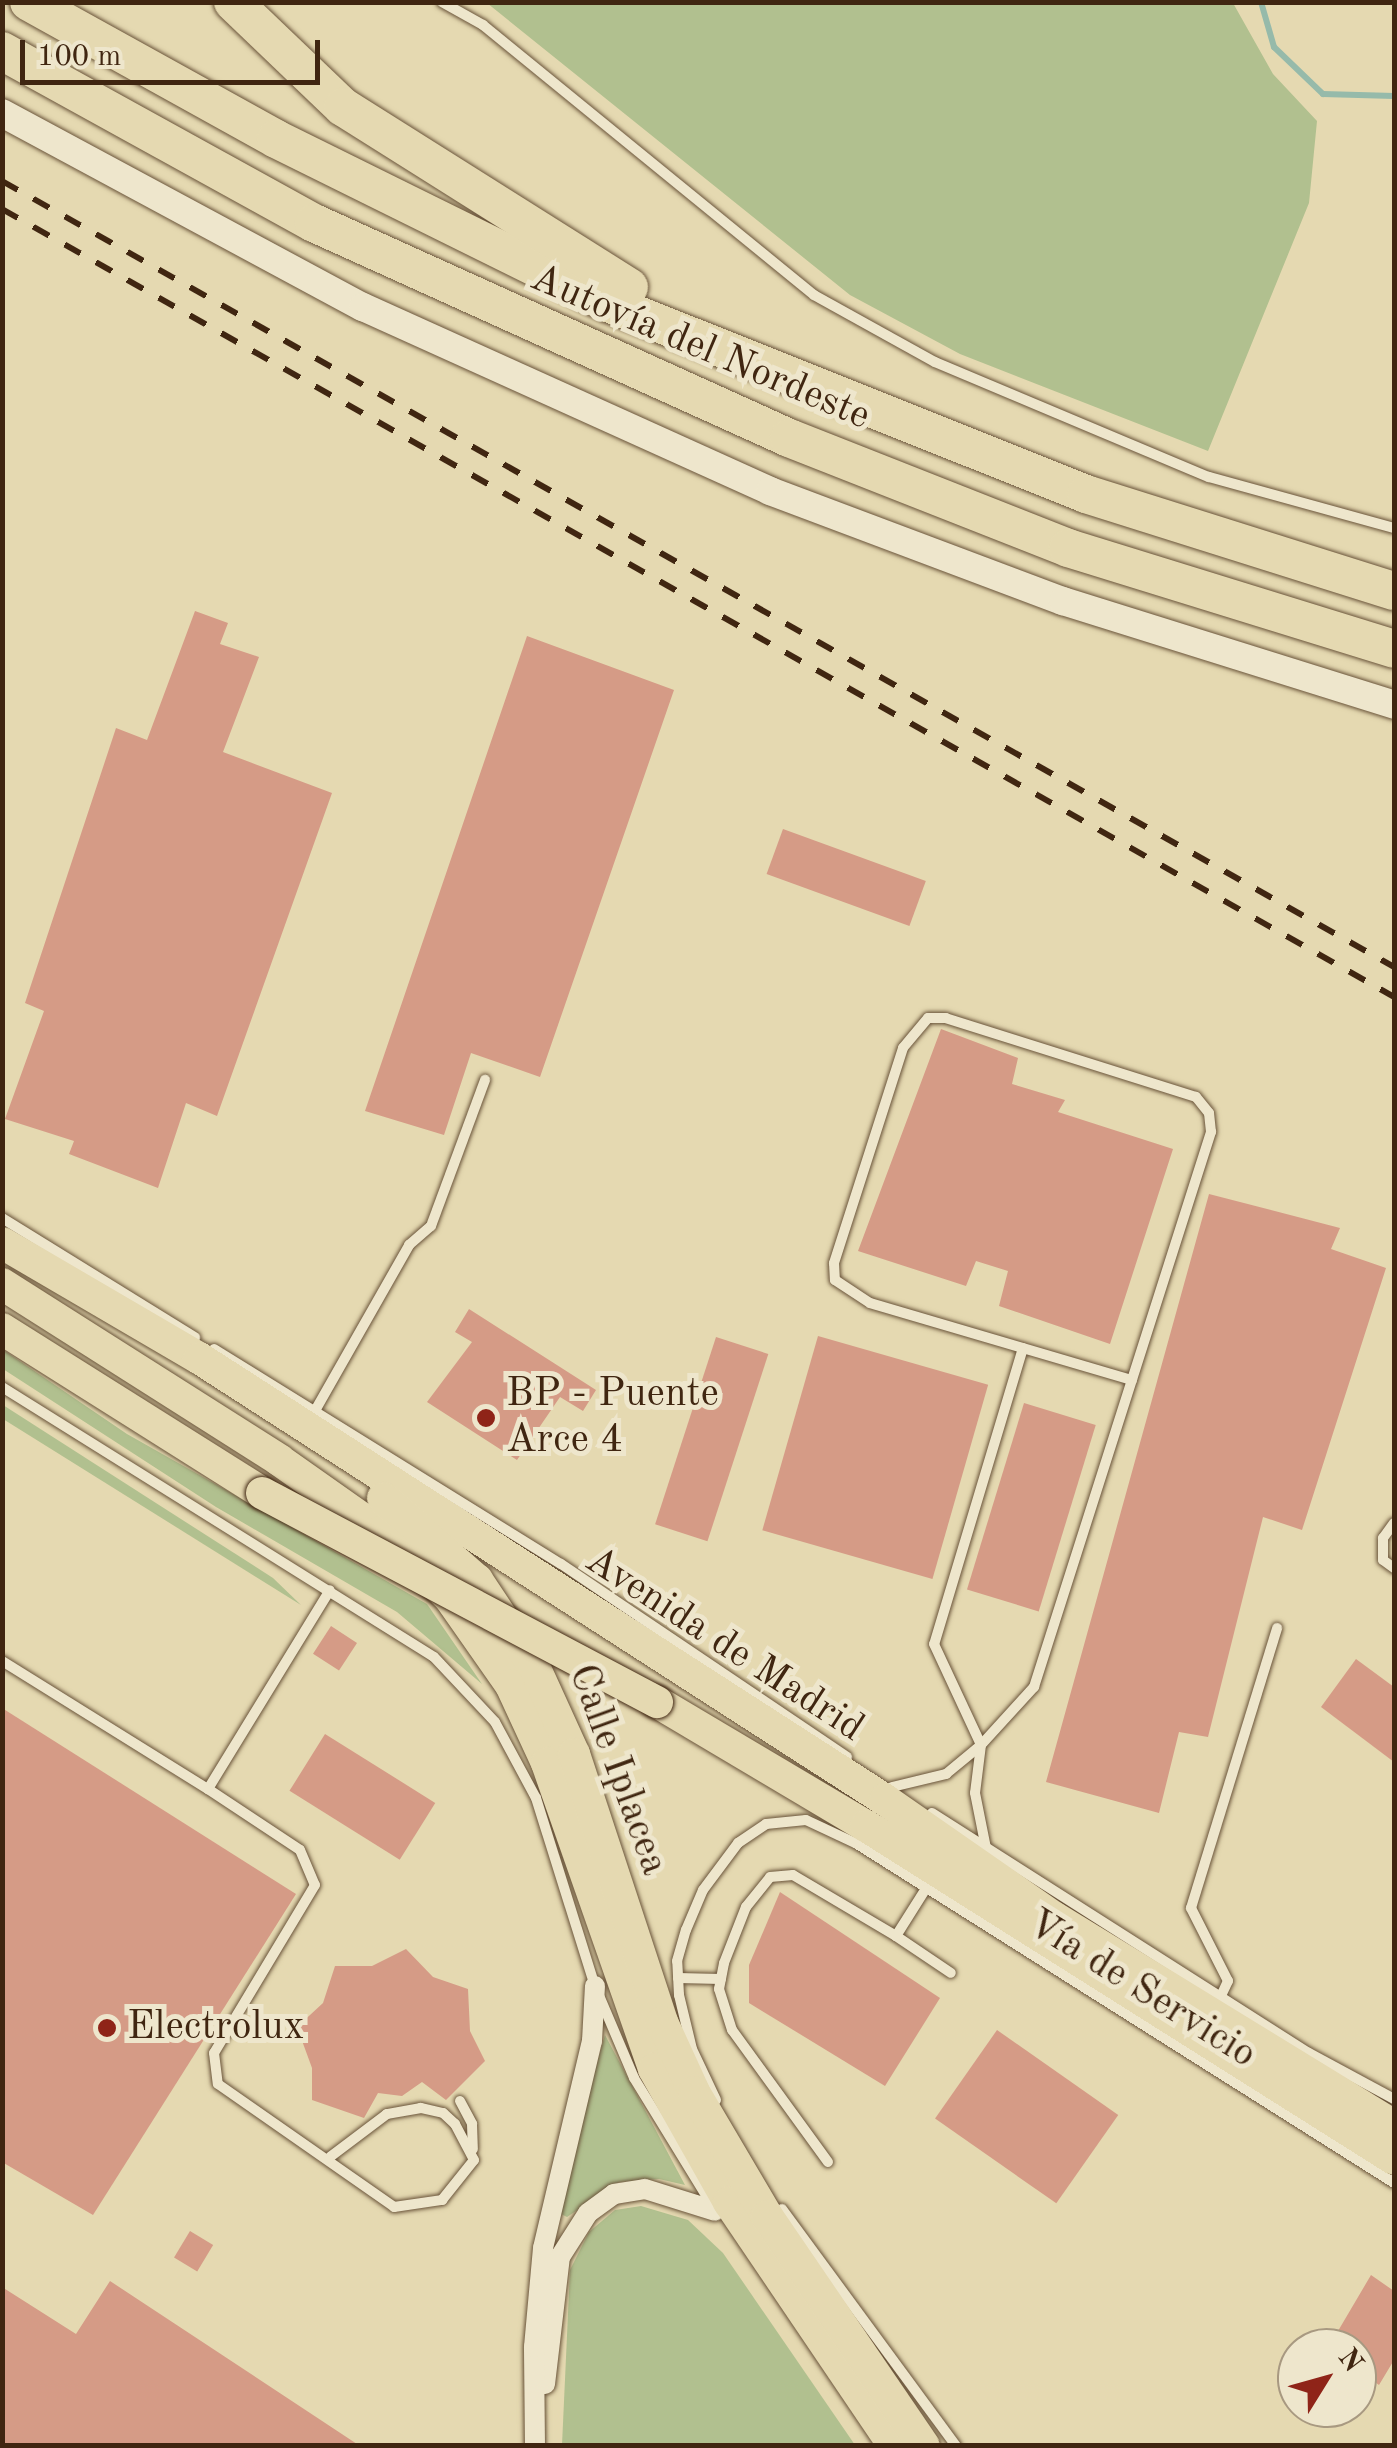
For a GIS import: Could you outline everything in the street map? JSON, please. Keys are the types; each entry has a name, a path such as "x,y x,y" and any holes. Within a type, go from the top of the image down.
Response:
{"highway":[{"name":"Autovía del Nordeste","path":"29,2 276,139 608,303 1086,494 1384,588"},
{"path":"233,2 343,107 616,282 810,366 1384,588"},
{"name":"Autovía del Nordeste","path":"2,51 314,223 716,407 1068,548 1394,649"}],"main road":[{"name":"Avenida de Madrid","path":"2,1245 214,1368 852,1779 1055,1918 1394,2126"},
{"name":"Calle Iplacea","path":"2,1245 403,1512 477,1580 534,1666 574,1754 662,2022 694,2092 767,2216 924,2446"},
{"name":"Calle Iplacea","path":"2,1284 279,1460 381,1532 450,1598 511,1685 547,1763 654,2069 729,2202 894,2446"},
{"name":"Avenida de Madrid","path":"2,1329 262,1493 656,1702 866,1826 1394,2159"}],"street":[{"path":"2,113 364,307 770,491 1063,601 1394,705"},
{"path":"536,2446 534,2348 544,2248 560,2156 592,2041 595,1986"},
{"path":"536,2446 560,2256 588,2213 614,2194 645,2189 715,2211"}],"lane":[{"path":"442,2 498,36 814,295 935,362 1209,477 1394,528"},
{"path":"892,1786 946,1774 981,1745 1034,1687 1132,1380 1211,1132 1209,1113 1196,1097 946,1018 928,1018 903,1048 834,1263 836,1280 870,1303 1132,1380"},
{"path":"316,1409 410,1245 430,1226 485,1080"},
{"path":"2,1218 316,1409 859,1764"},
{"path":"986,1849 975,1793 981,1745 934,1644 1023,1348"},
{"path":"2,1388 434,1657 495,1722 536,1798 595,1986 634,2078 715,2211 844,2372"},
{"path":"1394,1523 1383,1538 1383,1560 1394,1568"},
{"path":"208,1789 330,1590"},
{"path":"1220,1998 1228,1981 1191,1908 1277,1628"},
{"path":"2,1660 300,1850 316,1886 214,2054 212,2068 218,2084 330,2158 380,2201 418,2207 456,2190 474,2160 472,2124 460,2101"},
{"path":"875,1776 908,1797"},
{"path":"923,1807 1220,1998 1394,2099"},
{"name":"Vía de Servicio","path":"678,1978 686,1930 703,1890 738,1843 766,1824 806,1820 857,1844 1394,2183"},
{"path":"828,2162 732,2030 721,1979 746,1907 770,1878 793,1874 951,1973"},
{"path":"896,1936 925,1890"},
{"path":"721,1979 678,1978 692,2049 741,2146 956,2446"},
{"path":"330,2158 405,2108 443,2112 472,2150"}],"green space":[{"path":"487,3 1233,3 1273,74 1317,121 1309,203 1208,451 960,354 850,295"},
{"path":"2,1349 127,1434 427,1604 482,1684 397,1612 216,1507 3,1369"},
{"path":"3,1405 273,1578 301,1605 3,1419"},
{"path":"605,2035 685,2185 659,2179 619,2182 567,2217 557,2212"},
{"path":"641,2206 688,2220 723,2253 855,2445 562,2445 570,2270 589,2232 615,2210"}],"building":[{"path":"195,611 228,623 220,644 259,657 223,752 332,793 217,1116 186,1103 158,1188 69,1154 74,1141 5,1119 44,1011 25,1003 116,728 147,740"},
{"path":"527,636 674,690 540,1077 471,1053 444,1135 365,1111"},
{"path":"783,829 926,881 909,926 767,874"},
{"path":"941,1029 1018,1058 1012,1084 1065,1100 1058,1112 1173,1149 1110,1344 999,1306 1008,1271 976,1261 966,1286 858,1251"},
{"path":"1209,1194 1340,1228 1331,1249 1386,1268 1302,1530 1263,1517 1208,1737 1179,1732 1159,1813 1046,1782"},
{"path":"469,1309 596,1390 583,1411 560,1397 517,1460 427,1402 472,1342 455,1332"},
{"path":"818,1336 988,1385 932,1579 762,1530"},
{"path":"716,1337 768,1354 707,1541 655,1524"},
{"path":"1024,1403 1096,1425 1039,1611 967,1589"},
{"path":"331,1626 357,1643 339,1671 313,1654"},
{"path":"1356,1659 1394,1687 1394,1762 1321,1707"},
{"name":"Electrolux","path":"2,1708 296,1894 93,2215 2,2162"},
{"path":"325,1734 435,1803 400,1860 289,1791"},
{"path":"780,1892 940,1998 885,2086 749,2003 749,1965"},
{"path":"406,1949 433,1977 468,1989 470,2031 485,2061 446,2100 422,2082 402,2096 378,2093 364,2118 312,2100 312,2068 297,2027 323,2003 335,1966 372,1966"},
{"path":"997,2030 1118,2115 1056,2203 935,2118"},
{"path":"190,2231 213,2245 197,2271 174,2258"},
{"path":"1371,2275 1394,2291 1394,2360 1379,2385 1377,2328 1340,2328"},
{"path":"110,2281 360,2446 2,2446 2,2287 76,2334"}],"waterway":[{"path":"1261,2 1274,47 1323,94 1394,96"}],"railway":[{"path":"2,181 1394,967"},
{"path":"2,209 1394,997"}],"place":[{"name":"BP - Puente Arce 4","path":"486,1418"},
{"name":"Electrolux","path":"107,2028"}]}
